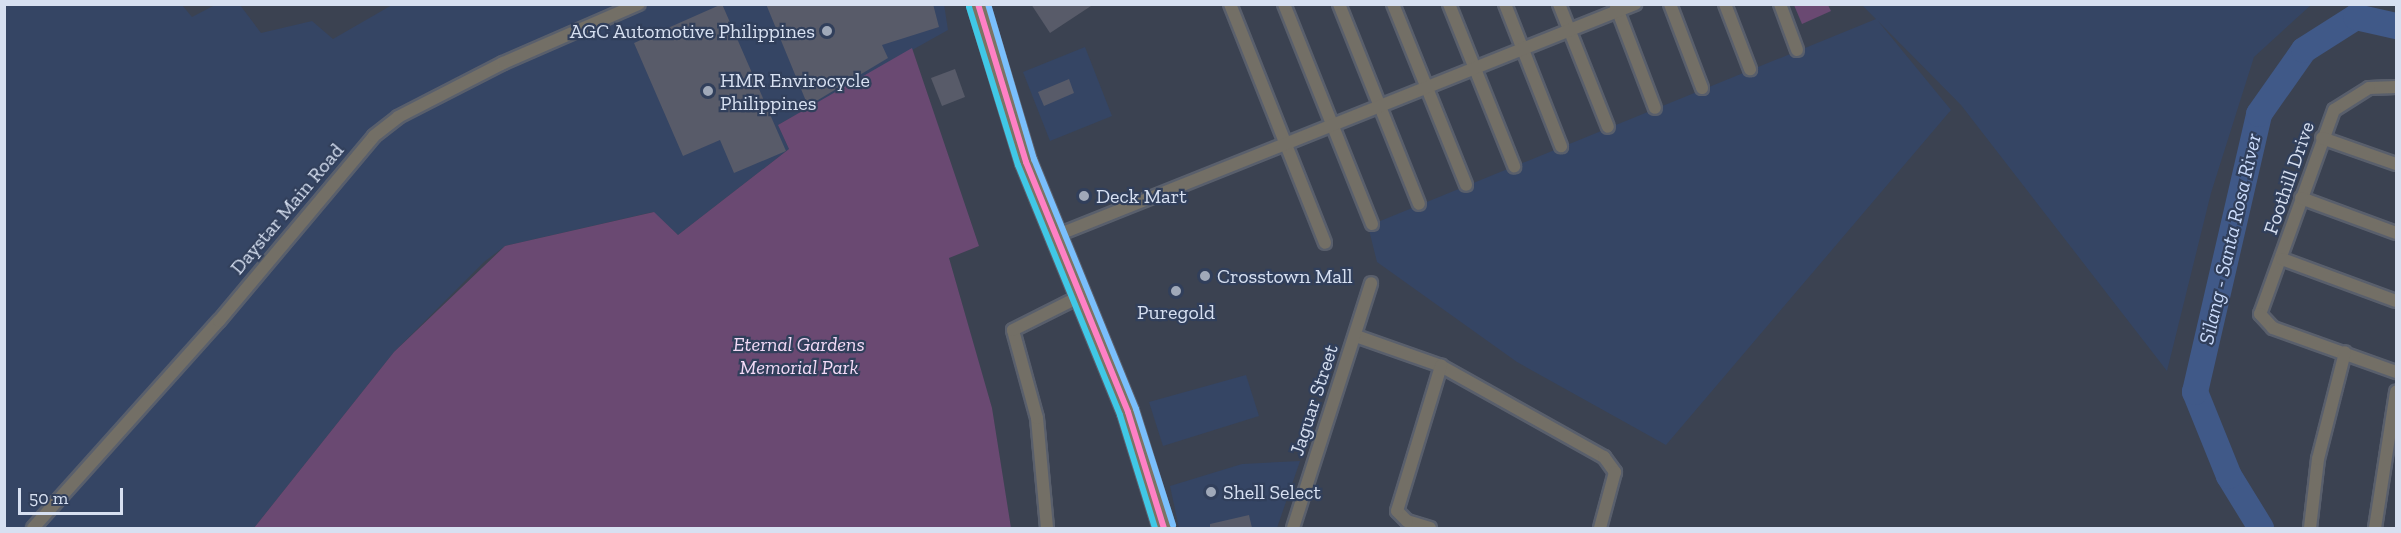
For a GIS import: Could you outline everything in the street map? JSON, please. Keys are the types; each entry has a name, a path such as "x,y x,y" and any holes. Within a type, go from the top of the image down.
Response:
{"main road":[{"path":"978,4 1016,134 1144,457 1164,528"}],"street":[{"name":"Daystar Main Road","path":"33,528 216,324 374,136 398,117 503,63 639,4"},
{"path":"1230,4 1324,243"},
{"path":"1284,4 1372,224"},
{"path":"1339,4 1419,204"},
{"path":"1393,4 1466,185"},
{"path":"1449,4 1514,166"},
{"path":"1504,4 1561,146"},
{"path":"1560,4 1608,127"},
{"path":"1055,236 1334,128 1570,31 1617,8 1635,4"},
{"path":"1670,4 1702,88"},
{"path":"1725,4 1750,69"},
{"path":"1780,4 1797,50"},
{"path":"1617,8 1655,108"},
{"name":"Foothill Drive","path":"2345,352 2265,322 2260,314 2282,259 2301,198 2334,110 2349,96 2397,87"},
{"path":"2322,138 2397,165"},
{"path":"2301,198 2397,233"},
{"path":"2282,259 2397,301"},
{"name":"Jaguar Street","path":"1293,528 1371,283"},
{"path":"1047,528 1037,418 1013,330 1081,296"},
{"path":"1356,336 1441,366 1609,462 1615,472 1600,528"},
{"path":"2310,528 2318,459 2345,352 2397,372"},
{"path":"1430,528 1407,521 1397,511 1441,366"},
{"path":"2375,528 2397,392"}],"shaded area":[{"path":"944,4 948,30 778,125 789,149 678,235 653,212 505,246 484,262 394,352 254,528 5,528 4,5 182,5 192,17 215,5 240,5 261,33 312,21 333,39 392,5"},
{"path":"1862,5 2311,5 2254,57 2211,193 2167,371 1961,105 1878,21 1951,110 1666,445 1517,362 1377,262 1368,226 1876,19"},
{"path":"1085,47 1112,116 1050,141 1023,72"},
{"path":"1246,375 1259,416 1163,446 1149,402"},
{"path":"1300,461 1277,528 1179,528 1170,486 1242,464"}],"green space":[{"path":"1794,5 1828,5 1831,11 1802,24"},
{"name":"Eternal Gardens Memorial Park","path":"912,48 979,246 949,258 992,408 1011,528 254,528 394,352 505,246 654,212 678,235 789,149 778,125"}],"building":[{"name":"HMR Envirocycle Philippines","path":"722,4 786,151 734,173 720,140 683,156 634,43"},
{"name":"AGC Automotive Philippines","path":"766,4 933,4 939,27 882,45 888,58 808,106"},
{"path":"1031,4 1094,4 1050,33"},
{"path":"955,69 965,97 942,106 931,78"},
{"path":"1069,79 1074,93 1044,106 1038,92"},
{"path":"1249,515 1252,528 1210,528 1210,524"}],"waterway":[{"name":"Silang - Santa Rosa River","path":"2261,528 2229,476 2195,392 2259,114 2304,50 2356,17 2396,26"}],"transit line":[{"path":"978,4 1026,162 1128,412 1164,528"},
{"path":"988,4 1034,159 1136,409 1173,525"},
{"path":"969,7 1018,165 1120,415 1155,528"}],"place":[{"name":"AGC Automotive Philippines","path":"827,31"},
{"name":"HMR Envirocycle Philippines","path":"708,91"},
{"name":"Deck Mart","path":"1084,196"},
{"name":"Crosstown Mall","path":"1205,276"},
{"name":"Puregold","path":"1176,291"},
{"name":"Shell Select","path":"1211,492"}]}
